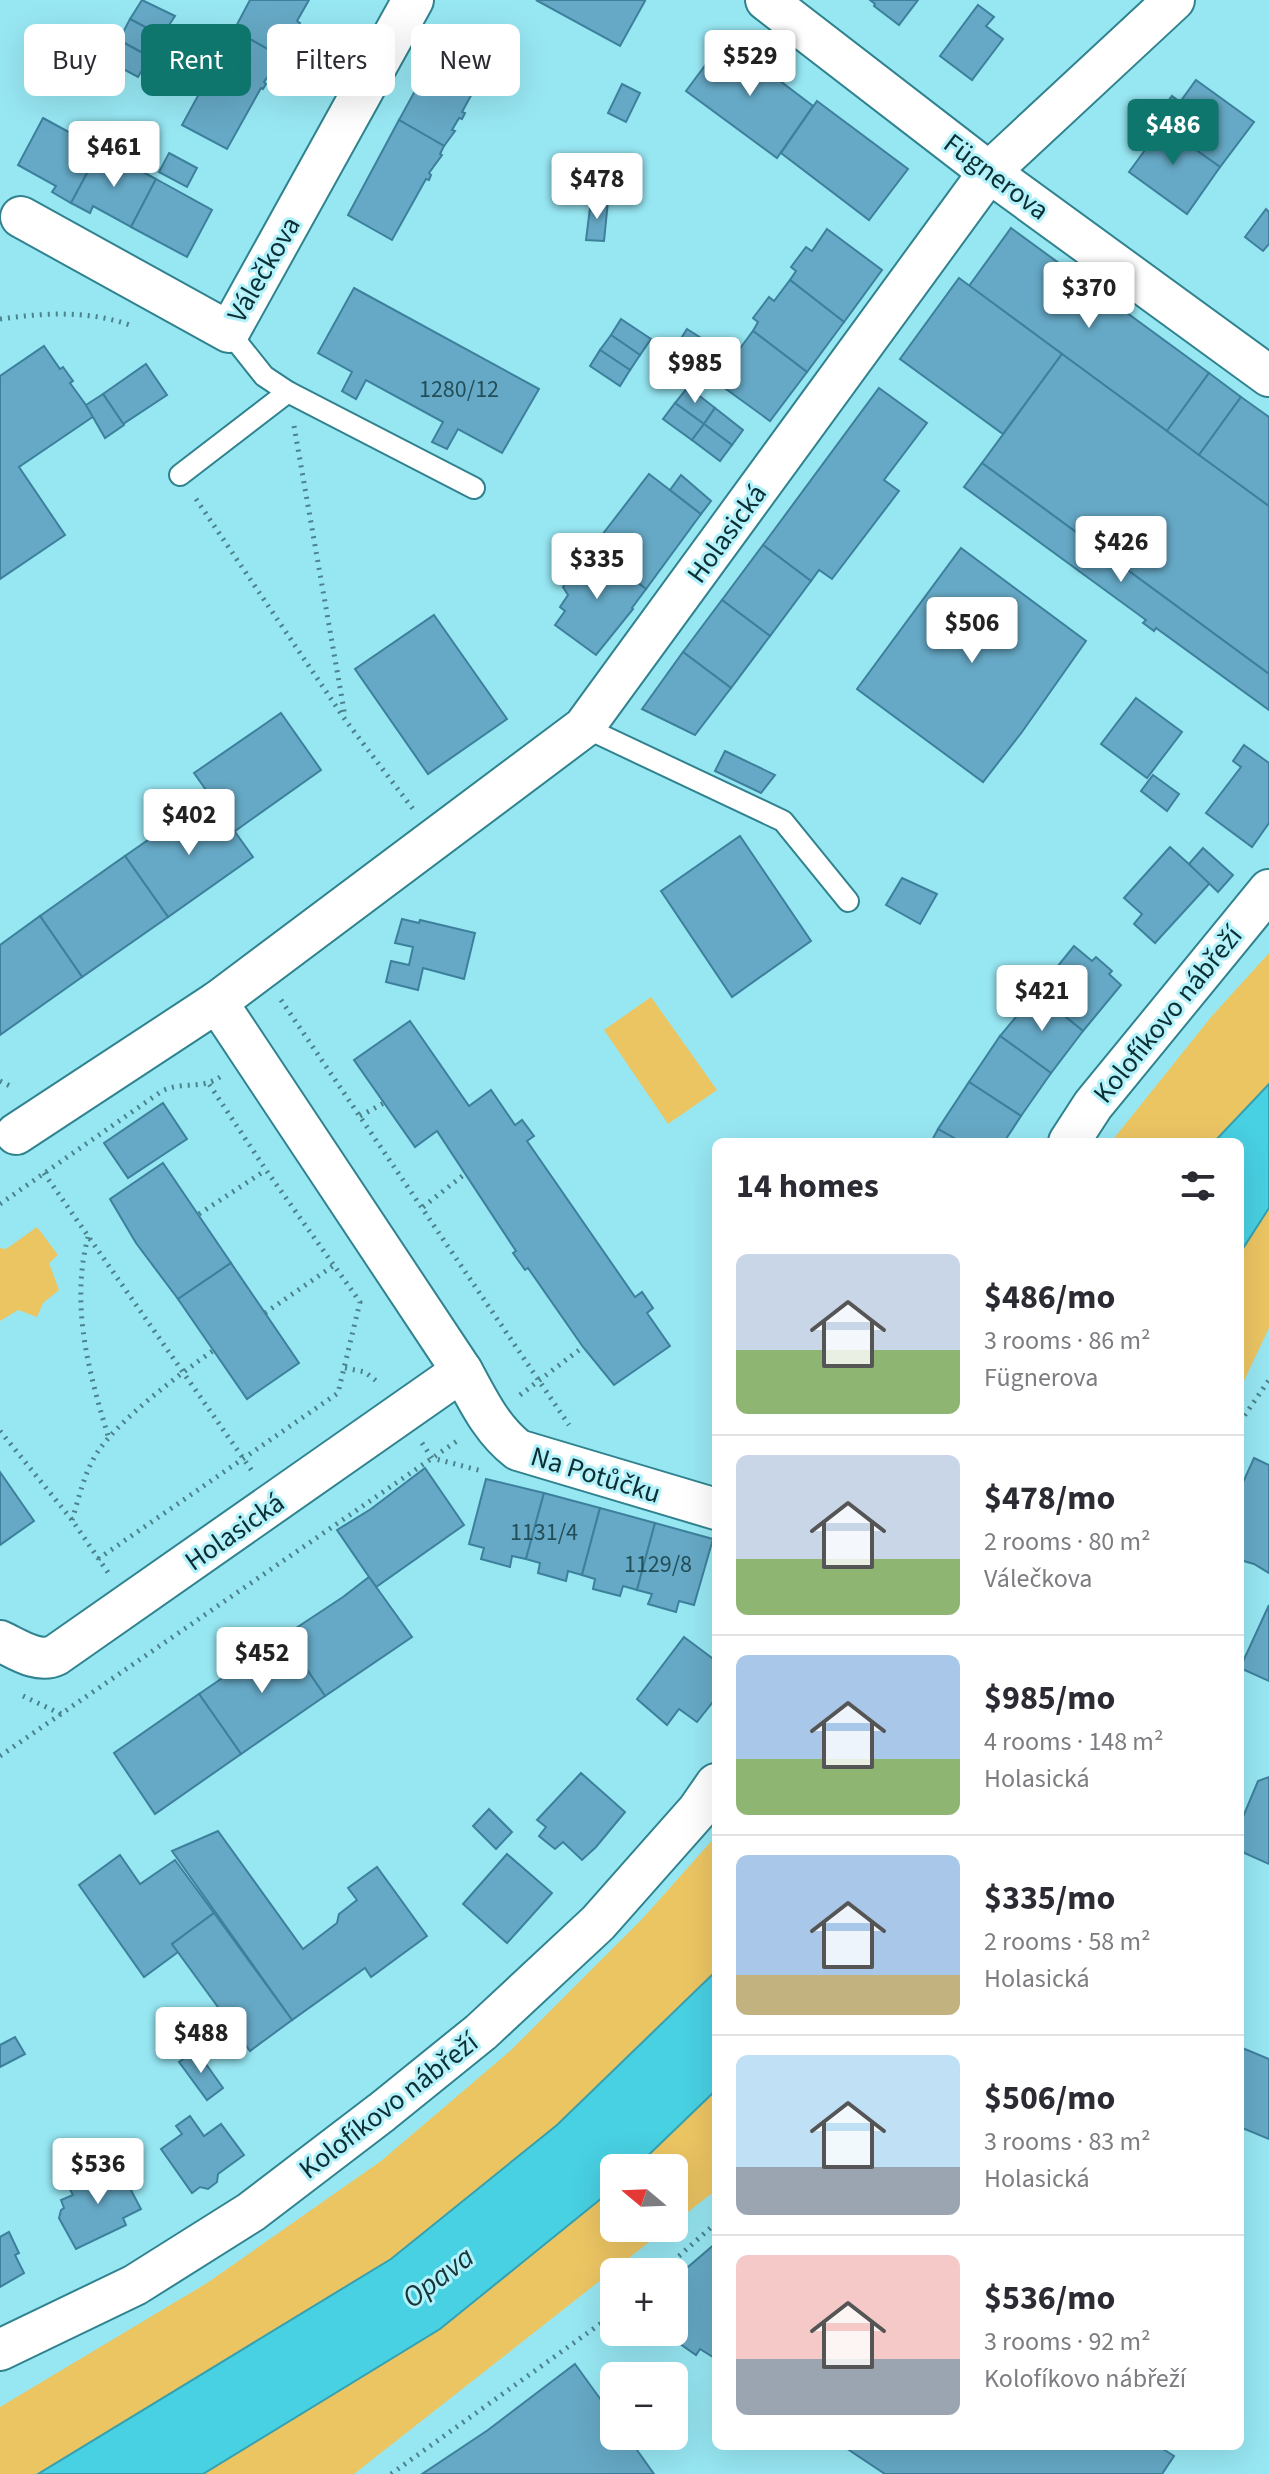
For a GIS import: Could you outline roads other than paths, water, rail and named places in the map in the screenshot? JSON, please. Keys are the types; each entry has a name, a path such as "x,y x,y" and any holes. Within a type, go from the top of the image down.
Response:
{"street":[{"name":"Válečkova","path":"21,217 229,332 413,0"},
{"name":"Fügnerova","path":"766,0 989,172 1269,376"},
{"name":"Holasická","path":"16,1134 217,1002 584,727 989,172 1174,0"},
{"name":"Kolofíkovo nábřeží","path":"1072,1138 1093,1105 1269,890"},
{"path":"217,1002 462,1371"},
{"name":"Holasická","path":"0,1641 48,1659 462,1371"},
{"name":"Na Potůčku","path":"462,1371 489,1419 503,1438 518,1450 712,1508"},
{"name":"Kolofíkovo nábřeží","path":"0,2350 148,2277 251,2212 382,2112 481,2032 598,1923 698,1810 712,1790"}],"lane":[{"path":"229,332 264,376 288,392 474,488"},
{"path":"180,475 288,392"},
{"path":"584,727 783,821 848,901"}],"water":[{"path":"1269,1084 1269,1208 1244,1247 1244,1138 1218,1138"},
{"name":"Opava","path":"712,1975 712,2094 650,2154 600,2154 600,2200 440,2329 203,2474 38,2474 391,2259 557,2125"}]}
